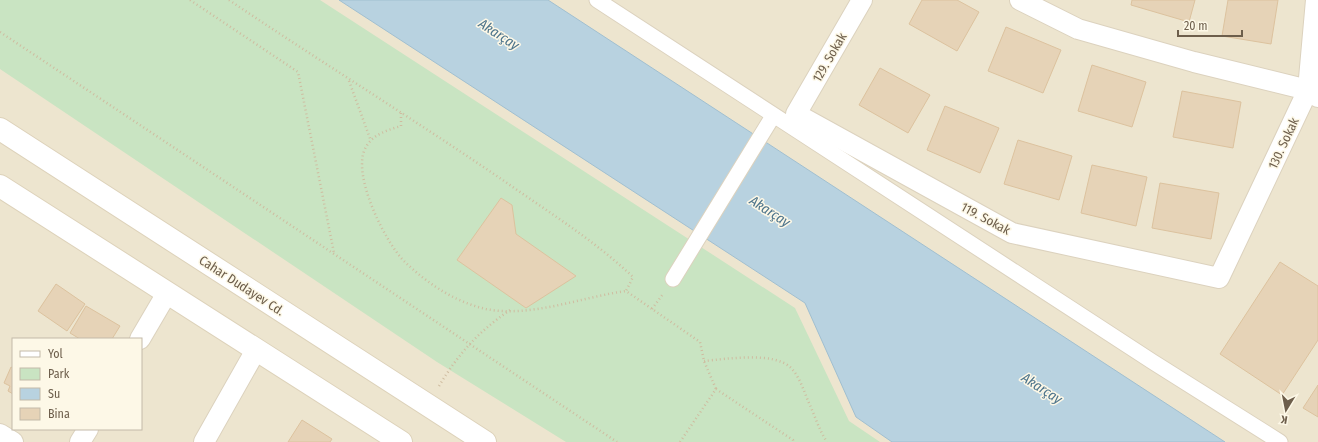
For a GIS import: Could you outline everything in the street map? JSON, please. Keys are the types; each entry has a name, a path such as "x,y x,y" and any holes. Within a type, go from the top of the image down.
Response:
{"main road":[{"name":"Cahar Dudayev Cd.","path":"0,129 485,442"},
{"path":"0,186 401,442"}],"street":[{"path":"597,0 1153,362 1280,442"},
{"name":"129. Sokak","path":"796,114 862,0"},
{"path":"1020,0 1078,29 1194,62 1315,90"},
{"name":"130. Sokak","path":"1219,278 1315,90 1316,0"},
{"name":"119. Sokak","path":"796,114 1012,233 1219,278"},
{"path":"673,279 773,116"},
{"path":"141,338 167,293"},
{"path":"204,442 256,350"},
{"path":"80,442 87,430"},
{"path":"0,434 13,442"}],"path":[{"path":"190,0 298,72 334,254"},
{"path":"229,0 349,80 445,140 607,252 633,277 626,291"},
{"path":"0,32 617,442"},
{"path":"349,80 371,141"},
{"path":"401,113 402,126 377,135 365,148 362,167 372,207 388,242 405,262 435,287 458,300 487,309 510,310 550,307 604,294 626,291 700,342 704,361 716,389 793,440 793,442"},
{"path":"428,406 445,377 469,344 492,322 510,310"},
{"path":"704,361 767,358 777,360 790,368 799,380 821,433 827,442"},
{"path":"680,442 716,389"}],"shaded area":[{"path":"0,0 1318,0 1318,442 0,442"}],"green space":[{"path":"0,0 320,0 795,308 849,421 880,442 566,442 437,362 0,69"}],"water":[{"name":"Akarçay","path":"339,0 548,0 1225,442 892,442 856,417 805,303"}],"building":[{"path":"922,0 957,0 979,12 957,51 909,24"},
{"path":"1132,0 1195,0 1189,22 1131,5"},
{"path":"1228,0 1278,0 1271,44 1222,36"},
{"path":"1006,27 1061,50 1043,93 988,71"},
{"path":"1092,65 1146,82 1132,127 1078,111"},
{"path":"880,68 930,95 908,133 859,105"},
{"path":"1182,91 1241,102 1233,148 1173,137"},
{"path":"945,106 999,128 980,173 927,150"},
{"path":"1018,140 1072,156 1059,200 1004,184"},
{"path":"1092,165 1147,177 1136,226 1081,213"},
{"path":"1160,183 1219,193 1211,239 1152,228"},
{"path":"501,198 512,205 516,234 576,276 526,308 457,260"},
{"path":"1280,262 1318,286 1318,340 1282,395 1220,354"},
{"path":"56,284 85,304 67,331 38,311"},
{"path":"86,306 120,326 113,338 78,338 70,333"},
{"path":"11,367 12,393 8,391 10,386 4,383"},
{"path":"1318,385 1318,417 1303,408"},
{"path":"302,420 332,439 330,442 288,442"}]}
